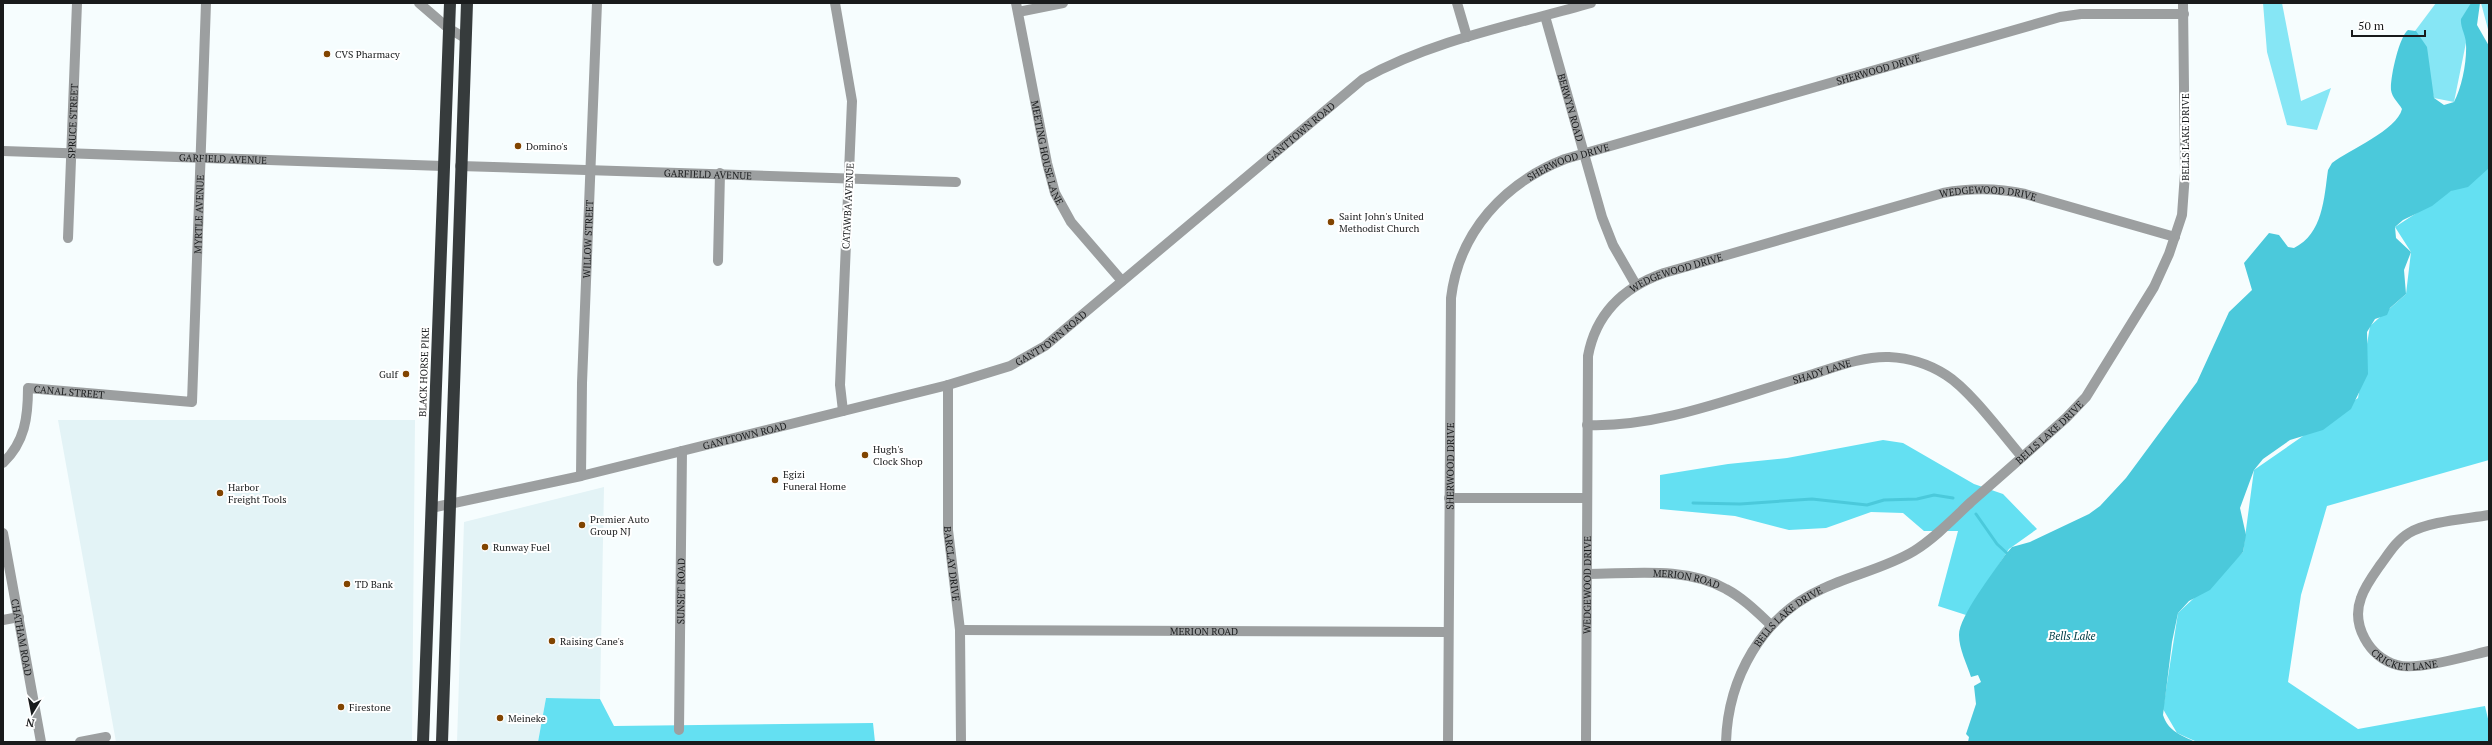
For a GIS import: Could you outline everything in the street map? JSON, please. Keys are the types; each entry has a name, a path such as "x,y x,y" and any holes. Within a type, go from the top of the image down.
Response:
{"highway":[{"name":"BLACK HORSE PIKE","path":"423,742 450,3"},
{"path":"442,742 460,166 467,3"}],"street":[{"name":"SPRUCE STREET","path":"68,238 70,153 77,3"},
{"name":"MYRTLE AVENUE","path":"192,402 206,3"},
{"path":"419,3 448,28 466,38"},
{"name":"WILLOW STREET","path":"581,476 582,383 597,3"},
{"name":"CATAWBA AVENUE","path":"835,3 851,87 849,178 840,385 843,411"},
{"path":"1017,7 1063,3"},
{"path":"1457,3 1467,37"},
{"name":"GANTTOWN ROAD","path":"431,508 581,476 948,385 1010,366 1029,357 1046,346 1363,79 1412,56 1467,37 1591,3"},
{"name":"BELLS LAKE DRIVE","path":"1726,742 1728,714 1740,674 1772,625 1792,607 1813,593 1914,551 2022,457 2066,418 2086,396 2154,287 2175,237 2182,215 2185,187 2183,3"},
{"name":"MEETING HOUSE LANE","path":"1017,7 1048,167 1055,193 1071,222 1122,281"},
{"name":"SHERWOOD DRIVE","path":"1448,742 1450,311 1452,283 1462,255 1476,227 1508,192 1547,166 1584,153 2068,15 2184,14"},
{"name":"BERWYN ROAD","path":"1545,16 1609,235 1636,285"},
{"name":"GARFIELD AVENUE","path":"3,151 200,159 443,166"},
{"name":"GARFIELD AVENUE","path":"460,166 590,171 720,173 956,182"},
{"path":"718,261 720,173"},
{"name":"WEDGEWOOD DRIVE","path":"1586,742 1586,425 1588,370 1592,337 1609,308 1636,285 1679,269 1944,193 1963,190 2000,190 2025,194 2175,237"},
{"name":"SHADY LANE","path":"1586,425 1613,426 1672,415 1849,363 1888,357 1913,360 1948,376 1962,389 2022,457"},
{"name":"BARCLAY DRIVE","path":"948,385 948,535 960,630 960,742"},
{"name":"CANAL STREET","path":"3,463 16,447 27,424 28,388 192,402"},
{"name":"SUNSET ROAD","path":"679,730 682,451"},
{"path":"1449,498 1586,498"},
{"name":"CRICKET LANE","path":"2489,515 2418,529 2405,536 2391,551 2363,592 2359,603 2358,617 2361,630 2368,645 2381,657 2396,664 2418,665 2489,651"},
{"name":"CHATHAM ROAD","path":"3,533 41,742"},
{"name":"MERION ROAD","path":"1586,574 1673,574 1702,579 1734,594 1772,625"},
{"path":"3,620 19,617"},
{"name":"MERION ROAD","path":"960,630 1448,632"},
{"path":"80,742 106,737"}],"shaded area":[{"path":"2263,3 2282,3 2301,101 2331,88 2317,130 2287,125 2267,52"},
{"path":"2436,3 2474,3 2454,102 2434,98 2415,31"},
{"path":"2481,3 2489,3 2489,33"},
{"path":"2489,166 2489,460 2327,506 2301,595 2288,682 2358,729 2485,706 2489,723 2489,742 2197,742 2177,733 2163,709 2178,613 2243,552 2254,470 2358,398 2370,326 2406,294 2411,252 2395,227"},
{"path":"58,420 415,420 412,742 116,742"},
{"path":"1883,440 1903,443 1974,484 2003,494 2037,529 2009,549 1966,615 1938,606 1958,531 1924,531 1903,513 1871,512 1826,528 1789,530 1735,516 1660,509 1660,475 1728,464 1787,458"},
{"path":"604,487 600,699 546,698 538,742 457,742 464,522"},
{"path":"546,698 600,699 614,726 873,723 875,742 538,742"}],"water":[{"name":"Bells Lake","path":"2471,3 2480,3 2477,25 2489,46 2489,168 2468,187 2451,191 2432,206 2403,220 2395,227 2396,238 2411,252 2404,270 2406,294 2390,308 2387,315 2375,319 2367,332 2368,374 2351,409 2323,430 2290,440 2263,459 2254,470 2240,508 2246,535 2243,552 2210,590 2189,601 2178,613 2172,642 2163,715 2165,721 2172,729 2196,742 1968,742 1969,737 1966,734 1976,704 1974,686 1981,682 1978,675 1971,677 1962,651 1959,635 1965,617 1971,606 2005,555 2012,547 2030,542 2089,514 2100,506 2126,478 2197,382 2229,312 2252,290 2244,263 2269,233 2279,235 2288,247 2294,248 2304,242 2311,234 2320,214 2328,170 2332,163 2372,139 2398,117 2402,109 2393,96 2391,84 2398,49 2408,30 2416,31 2427,47 2434,98 2444,105 2454,102 2462,82 2466,58 2466,41 2461,25 2461,19"}],"waterway":[{"path":"1693,503 1740,504 1812,499 1867,505 1884,500 1917,499 1934,495 1953,498"},
{"path":"1976,514 1997,544 2009,555"}],"place":[{"name":"CVS Pharmacy","path":"327,54"},
{"name":"Domino's","path":"518,146"},
{"name":"Saint John's United Methodist Church","path":"1331,222"},
{"name":"Gulf","path":"406,374"},
{"name":"Hugh's Clock Shop","path":"865,455"},
{"name":"Egizi Funeral Home","path":"775,480"},
{"name":"Harbor Freight Tools","path":"220,493"},
{"name":"Premier Auto Group NJ","path":"582,525"},
{"name":"Runway Fuel","path":"485,547"},
{"name":"TD Bank","path":"347,584"},
{"name":"Raising Cane's","path":"552,641"},
{"name":"Firestone","path":"341,707"},
{"name":"Meineke","path":"500,718"}]}
